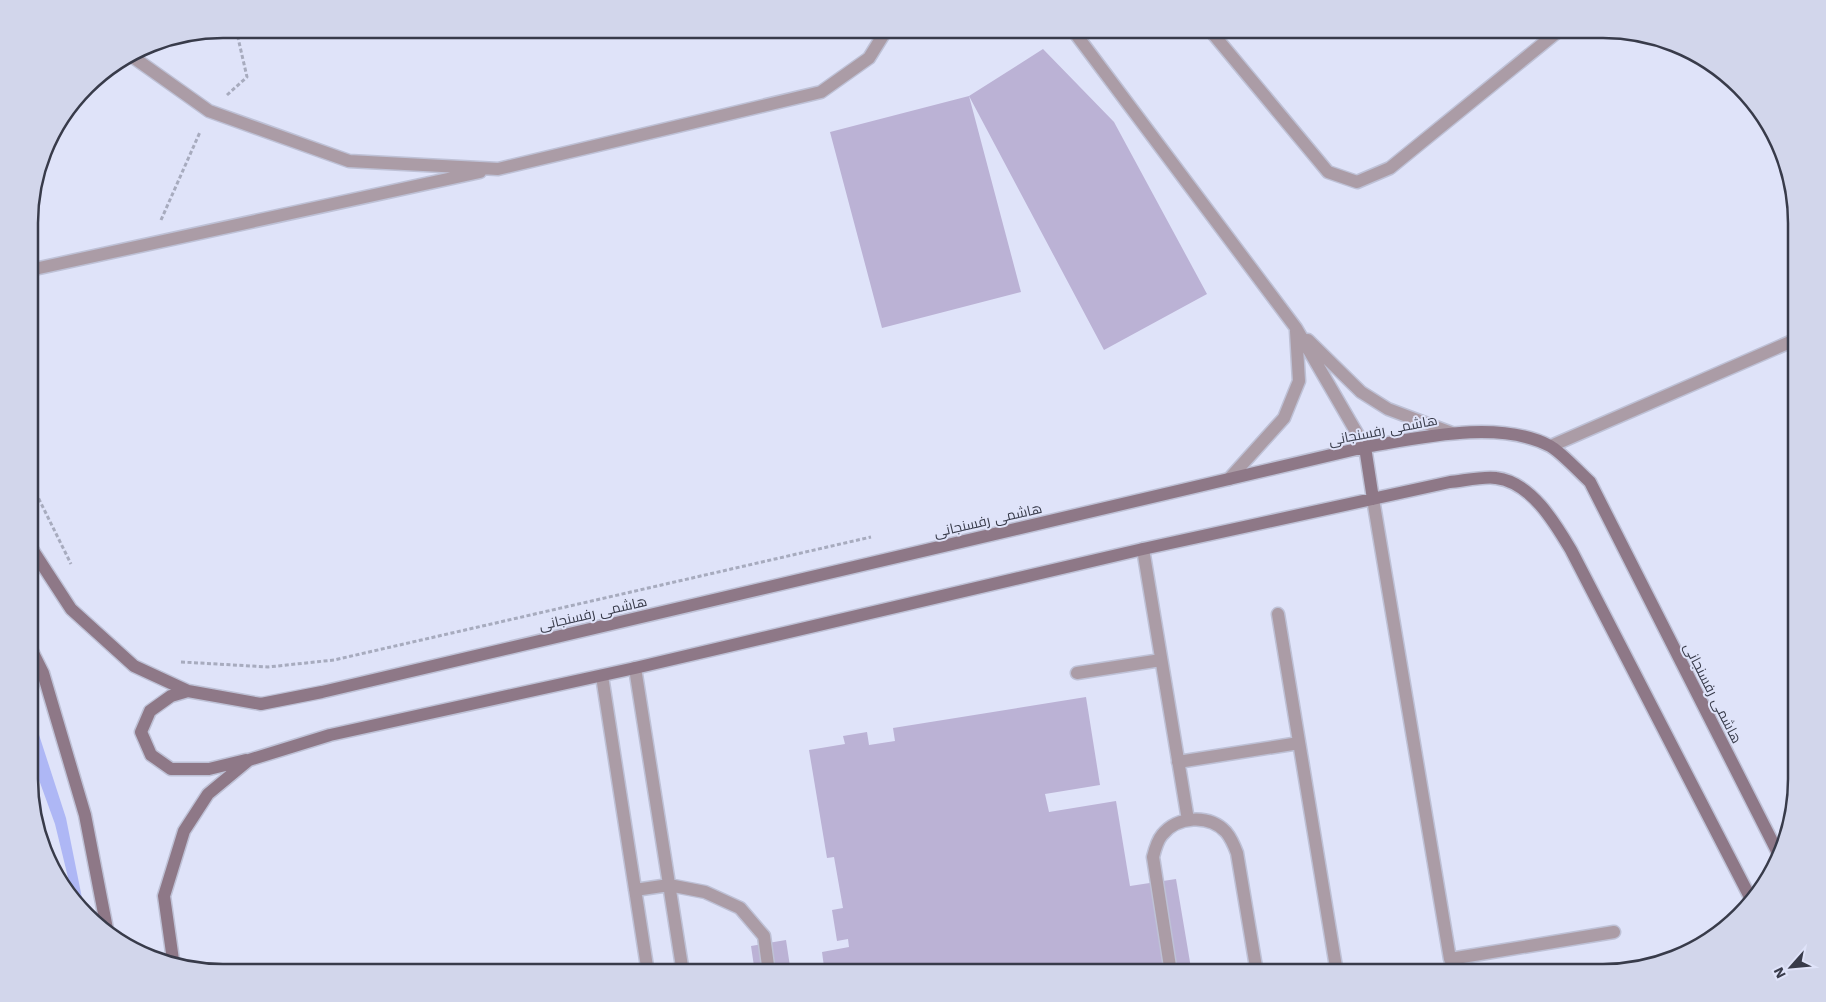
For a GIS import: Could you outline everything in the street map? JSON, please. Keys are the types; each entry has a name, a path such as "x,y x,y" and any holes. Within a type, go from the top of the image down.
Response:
{"main road":[{"name":"هاشمی رفسنجانی","path":"38,558 71,609 134,666 188,691 261,704 322,692 1365,447 1452,432 1512,433 1550,446 1590,482 1775,848"},
{"path":"1365,447 1373,499"},
{"path":"188,691 171,696 150,710 141,732 151,755 171,769 209,769 249,760 330,735 602,676 1143,549 1450,482 1496,478 1519,486 1550,515 1571,550 1748,894"},
{"path":"38,664 86,815 106,922"},
{"path":"173,957 164,896 184,831 208,794 249,760"}],"street":[{"path":"38,268 498,169 821,92 869,58 881,38"},
{"path":"1079,38 1296,328 1365,447"},
{"path":"1216,38 1328,172 1357,182 1390,168 1550,38"},
{"path":"136,59 209,111 349,161 498,169"},
{"path":"1296,328 1361,392 1388,409 1452,432"},
{"path":"1229,479 1284,418 1299,381 1296,328"},
{"path":"1550,446 1788,343"},
{"path":"1373,499 1450,959 1614,932"},
{"path":"1143,549 1188,820"},
{"path":"1278,614 1336,964"},
{"path":"1078,673 1161,660"},
{"path":"635,668 682,964"},
{"path":"602,676 647,964"},
{"path":"1178,762 1299,743"},
{"path":"1170,964 1152,857 1156,846 1165,832 1179,822 1188,820 1202,820 1214,824 1225,831 1232,841 1237,853 1256,964"},
{"path":"635,890 669,885 706,892 740,908 764,936 768,964"}],"path":[{"path":"150,244 209,111 248,77 238,38"},
{"path":"38,497 73,569"},
{"path":"179,662 268,667 334,660 871,537"}],"shaded area":[{"path":"38,732 66,818 82,899 69,882 55,824 38,777"}],"building":[{"path":"1043,49 1114,122 1207,294 1104,350 969,96"},
{"path":"969,96 1021,292 882,328 830,132"},
{"path":"1086,697 1100,785 1045,794 1049,812 1116,801 1130,886 1176,879 1190,964 824,964 822,952 849,947 848,939 837,941 832,910 843,908 834,857 827,858 809,750 845,744 843,736 867,732 869,745 895,741 893,728"},
{"path":"786,940 790,964 754,964 751,946"}]}
